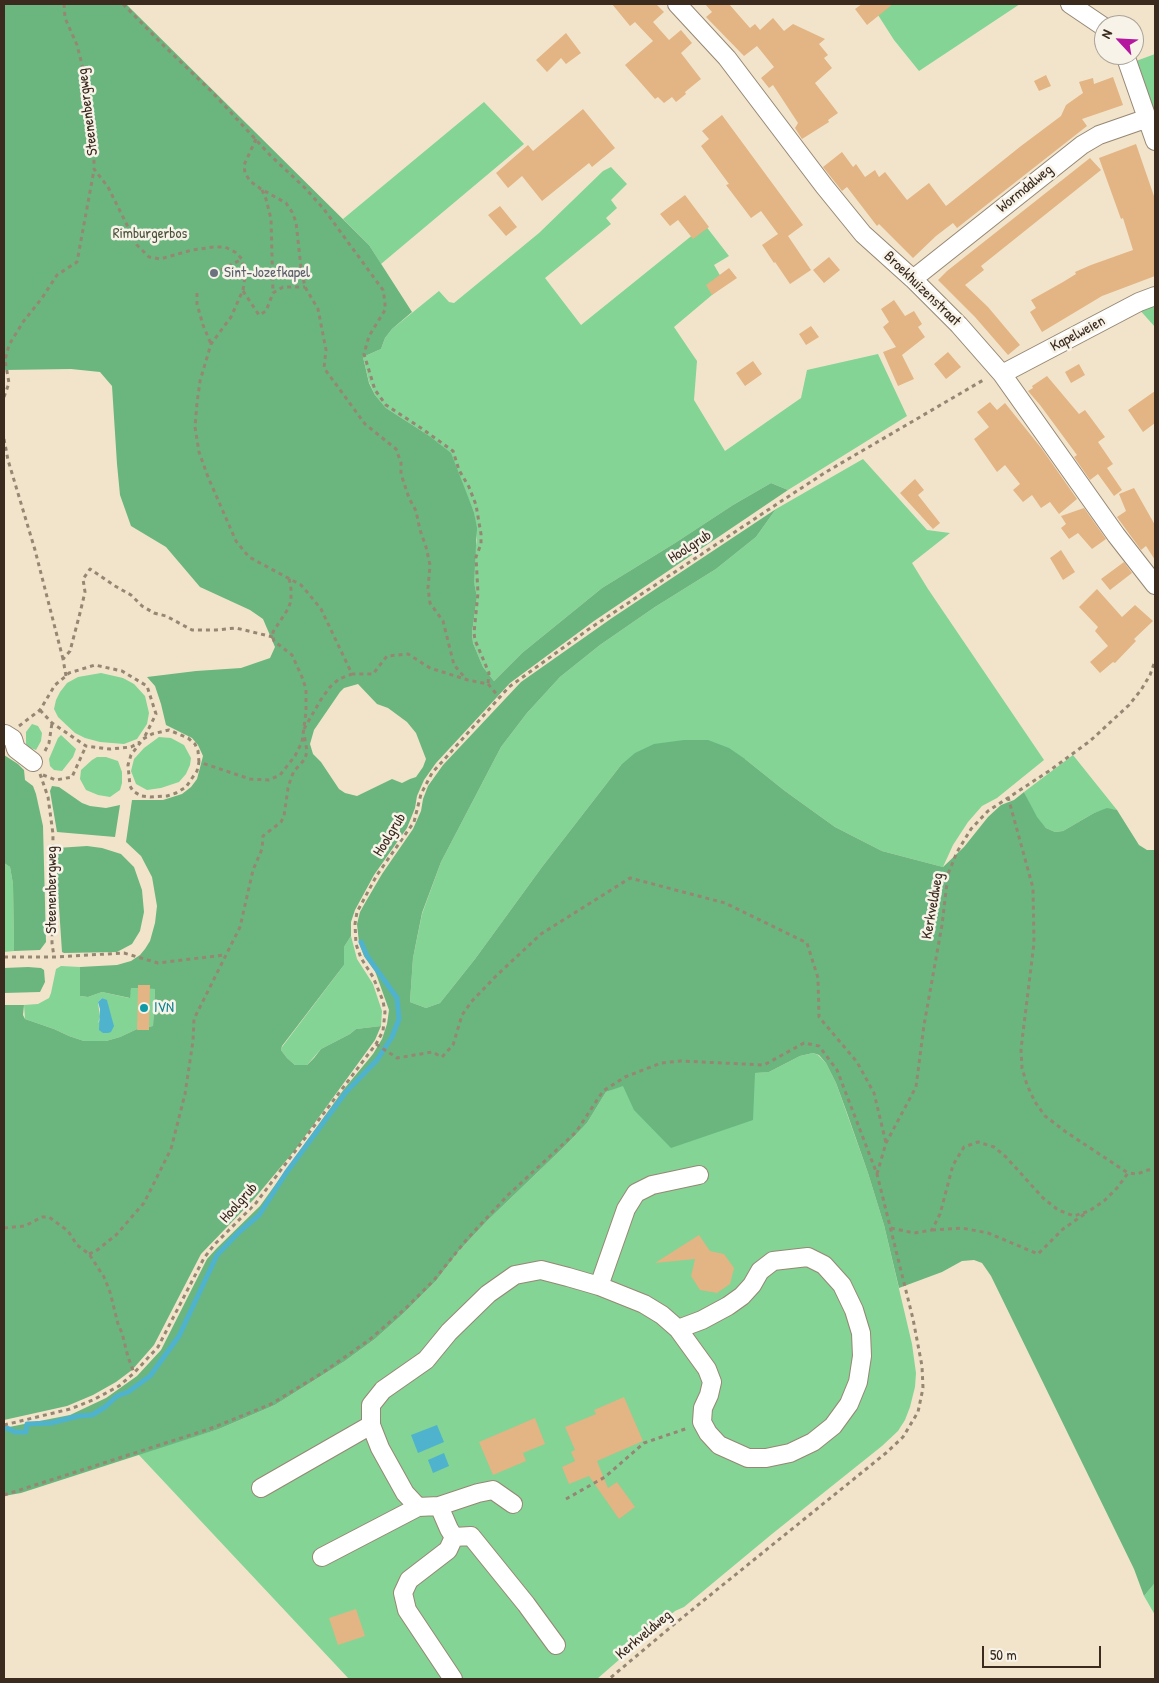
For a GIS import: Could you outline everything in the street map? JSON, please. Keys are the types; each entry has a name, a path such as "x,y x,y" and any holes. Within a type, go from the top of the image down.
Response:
{"street":[{"name":"Broekhuizenstraat","path":"677,4 727,58 824,186 863,234 913,279 960,326 1002,374 1116,535 1155,584"},
{"path":"1070,4 1094,20"},
{"path":"1129,65 1155,141"},
{"name":"Wormdalweg","path":"913,279 1082,145 1099,135 1148,118"},
{"name":"Kapelweien","path":"1002,374 1139,302 1155,296"},
{"path":"5,734 12,740 16,749 36,768"},
{"path":"599,1286 626,1209 636,1193 652,1185 699,1175"},
{"path":"418,1507 404,1493 380,1448 371,1425 371,1405 382,1390 426,1360 449,1332 488,1294 515,1274 541,1270 599,1286 644,1304 662,1315 678,1329 707,1369 712,1382 703,1408 702,1422 708,1433 719,1445 748,1458 766,1458 790,1453 813,1442 833,1426 849,1404 858,1382 862,1356 861,1333 854,1310 842,1285 824,1265 808,1258 774,1262 760,1271 752,1285 735,1301 702,1320 678,1329"},
{"path":"261,1488 371,1425"},
{"path":"322,1557 418,1507 439,1506 493,1490 513,1504"},
{"path":"439,1506 454,1537"},
{"path":"454,1537 471,1536 556,1645"},
{"path":"453,1679 407,1610 403,1593 409,1580 448,1550 454,1537"}],"path":[{"name":"Steenenbergweg","path":"64,4 65,18 77,45 85,76 94,140 94,170 108,187 137,245 149,257 160,260 192,250 225,247 235,252 242,259"},
{"path":"123,4 211,91 323,208 383,290 385,310 369,336 364,354 375,390 386,405 453,451 459,470 474,496 480,519 481,534 481,544 476,557 478,593 474,633 489,673 488,684"},
{"path":"256,139 244,165 245,174 250,181 261,189 286,202 292,212 296,222 305,287 318,309 326,350 324,368 365,424 396,449 401,463 401,474 409,498 416,511 426,546 430,565 428,588 430,603 443,621 454,665 468,680"},
{"path":"4,397 9,383 5,360 9,345 57,275 78,262 94,170"},
{"path":"243,290 259,315 266,311 273,293 271,219 266,199 261,189"},
{"path":"221,270 242,259 245,277 243,290 231,317 211,344 200,381 196,403 199,452 236,541 248,557 301,585 321,609 352,674"},
{"path":"273,293 283,287 305,287"},
{"path":"197,293 197,304 211,344"},
{"name":"Hoolgrub","path":"4,1425 78,1406 93,1400 119,1386 134,1373 158,1348 204,1258 214,1245 256,1203 376,1044 383,1031 385,1012 383,1001 373,977 361,958 356,944 355,924 357,912 377,875 410,828 418,810 421,794 432,773 500,698 519,679 589,629 780,502 984,379 1002,374"},
{"path":"4,439 8,460 35,550 66,676"},
{"path":"63,659 70,651 85,592 83,579 90,569 131,595 142,606 192,630 236,628 273,637"},
{"path":"89,1254 96,1251 116,1234 144,1203 171,1149 185,1094 193,1041 194,1019 224,955 240,927 253,870 262,849 264,836 280,822 286,813 288,788 291,778 308,752 304,734 306,689 292,655 274,642 273,637 273,632 291,601 289,578"},
{"path":"304,729 320,700 339,679 352,674 373,674 387,656 408,654 430,668 488,684 500,698"},
{"name":"Kerkveldweg","path":"4,1495 209,1429 270,1404 322,1373 369,1340 407,1308 434,1280 467,1238 508,1195 576,1132 603,1091 624,1077 661,1063 681,1061 764,1065 804,1043 819,1046 838,1070 876,1174 886,1143 916,1087 924,1024 942,925 948,874 957,852 971,829 988,811 1056,766 1090,741 1114,720 1141,690 1150,675 1155,661"},
{"path":"5,734 40,710 55,685 69,673 95,665 122,671 147,686 156,714 143,739 131,755 128,765 130,786 133,791 141,796 167,796 186,787 196,771 199,762 198,751 188,738 178,733 169,730 152,734 143,739 131,747 110,749 86,746 52,723 40,710"},
{"path":"52,723 49,743 36,768 56,780 72,777 86,746"},
{"path":"199,762 250,779 269,780 280,774 286,767 302,742 304,734"},
{"name":"Steenenbergweg","path":"36,768 48,797 53,834 52,944 54,957"},
{"path":"1008,797 1033,888 1034,943 1021,1049 1022,1068 1027,1085 1035,1102 1046,1116 1066,1132 1128,1173 1137,1174 1155,1169"},
{"path":"376,1044 397,1058 432,1052 442,1057 453,1045 462,1014 497,975 541,934 630,878 725,903 808,943 818,978 818,1017 857,1062 874,1093 886,1143"},
{"path":"4,957 54,957 124,953 158,963 224,955"},
{"path":"932,1230 940,1214 953,1165 964,1147 978,1142 994,1147 1006,1157 1043,1198 1058,1210 1074,1216 1089,1211 1104,1201"},
{"path":"891,1228 914,1233 962,1228 988,1233 1038,1254 1063,1229 1104,1201 1128,1173"},
{"path":"4,1228 25,1226 42,1217 49,1217 68,1231 77,1245 89,1254 104,1277 110,1292 134,1373"},
{"path":"566,1499 605,1477 644,1443 702,1422"},
{"name":"Kerkveldweg","path":"609,1679 695,1608"}],"green space":[{"name":"Rimburgerbos","path":"4,4 126,4 369,245 412,312 392,329 385,338 381,349 363,357 369,383 375,395 386,408 428,435 451,453 474,512 477,528 474,582 477,597 472,633 473,643 483,667 494,681 522,653 602,588 771,483 788,490 594,621 510,683 436,763 424,780 407,828 374,875 355,910 351,922 351,936 344,947 344,965 282,1046 281,1050 295,1065 307,1065 321,1049 356,1029 381,1026 375,1040 295,1150 254,1199 201,1254 154,1345 132,1370 93,1395 67,1406 4,1420 4,1005 24,1005 23,1015 25,1019 84,1041 106,1041 137,1029 153,1026 155,989 131,988 130,998 102,992 88,997 80,996 80,967 117,965 131,961 145,949 150,941 155,923 157,906 152,877 141,856 126,842 132,800 163,800 182,794 197,779 203,756 192,738 166,725 155,686 147,677 241,668 270,658 275,647 263,619 250,610 200,587 166,547 131,526 120,495 112,386 100,372 71,369 4,370","holes":["358,684 377,704 388,708 407,722 416,733 426,759 416,777 402,783 392,779 357,796 345,793 339,789 321,762 313,754 310,744 314,730 344,688"]},
{"path":"871,4 1020,4 919,71 894,40"},
{"path":"1155,54 1155,121 1137,65 1144,65 1144,58"},
{"path":"484,102 524,144 381,264 369,245 343,219"},
{"path":"611,167 627,184 611,200 617,208 606,218 611,224 545,278 581,325 705,225 729,256 714,265 725,284 674,327 697,361 694,400 725,451 801,398 807,370 878,354 907,416 788,490 771,483 602,588 522,653 494,681 483,667 473,643 472,633 477,597 474,583 474,555 477,540 474,512 458,474 428,435 386,408 375,395 369,382 363,357 381,349 385,338 392,329 439,291 449,302 454,303 539,233 603,171"},
{"path":"1155,302 1155,327 1138,308"},
{"path":"863,459 927,530 950,533 912,563 1044,760 997,798 982,806 968,822 953,845 943,867 882,851 835,827 745,759 621,765 440,1003 426,1008 410,1002 413,958 422,914 441,862 501,747 527,713 560,677 600,645 655,607 716,569 756,537 776,509"},
{"path":"776,509 756,537 716,569 655,607 600,645 560,677 527,713 501,747 441,862 422,913 413,958 410,1002 426,1008 440,1003 621,765 635,753 654,744 684,740 708,740 729,748 835,827 882,851 943,867 964,847 988,817 1001,805 1014,800 1024,792 1037,817 1046,828 1055,832 1063,831 1094,813 1107,808 1117,810 1139,845 1147,850 1155,850 1155,1583 1144,1596 1134,1569 991,1276 982,1263 974,1260 962,1261 942,1272 899,1288 884,1225 847,1113 826,1063 819,1055 813,1053 800,1056 769,1072 755,1073 753,1120 671,1148 634,1110 623,1086 606,1092 587,1123 488,1220 458,1252 436,1281 375,1339 345,1361 275,1405 219,1429 21,1493 4,1496 4,1428 70,1415 106,1398 137,1376 161,1350 207,1259 260,1206 344,1089 373,1054 382,1039 389,1010 375,971 364,956 359,943 357,924 360,912 382,874 413,829 421,811 428,786 443,765 521,682 612,618"},
{"path":"101,673 123,678 134,684 145,696 149,713 147,724 137,739 124,744 100,742 85,738 75,733 58,717 54,709 56,700 67,683 78,677"},
{"path":"32,724 38,726 42,733 41,741 36,750 28,747 26,744 26,732"},
{"path":"61,735 76,749 73,757 62,771 54,770 50,766 49,759"},
{"path":"159,737 171,738 184,745 191,758 190,765 186,774 179,782 147,790 136,784 131,771 134,759 144,748"},
{"path":"4,755 24,770 25,780 33,786 43,826 46,942 40,950 14,951 13,884 10,867 4,863"},
{"path":"1073,755 1117,810 1107,809 1094,813 1063,831 1055,832 1046,828 1036,817 1024,792"},
{"path":"97,757 106,757 118,761 122,772 120,790 110,797 86,790 80,779 81,770"},
{"path":"52,786 59,787 82,803 90,806 106,808 120,805 115,837 57,832 50,791"},
{"path":"87,846 121,854 134,867 142,890 144,912 140,931 132,944 117,952 62,952 57,848"},
{"path":"4,863 10,867 13,884 14,951 4,952"},
{"path":"351,936 357,959 373,984 382,1011 381,1026 356,1029 321,1049 307,1065 295,1065 281,1050 282,1047 344,965 344,947"},
{"path":"61,966 80,967 80,996 88,997 102,992 129,998 131,988 155,989 153,1026 137,1029 120,1037 99,1042 84,1041 25,1019 24,1005 38,1004 49,998 56,969","holes":["102,998 107,1001 108,1008 98,1023 100,1017 98,1002"]},
{"path":"28,967 44,970 45,982 40,992 4,993 4,968"},
{"path":"813,1053 826,1063 836,1083 884,1225 912,1344 916,1373 910,1407 898,1431 882,1446 684,1607 675,1611 597,1679 349,1679 138,1454 219,1429 275,1405 345,1361 375,1339 436,1281 458,1252 488,1220 587,1123 606,1092 640,1078 769,1072 800,1056"},
{"path":"1155,1583 1155,1615 1144,1596"}],"water":[{"path":"102,998 107,1000 114,1026 111,1032 108,1033 103,1033 99,1030 100,1009 98,1002"},
{"path":"437,1425 444,1442 418,1453 411,1435"},
{"path":"444,1453 449,1466 433,1473 428,1460"}],"building":[{"path":"612,4 656,4 664,12 653,22 669,40 681,30 692,43 681,53 701,79 676,102 672,97 664,103 658,97 655,99 625,65 653,41 635,22 630,26"},
{"path":"705,4 729,4 750,28 755,24 760,30 773,18 784,31 793,24 825,39 819,44 828,55 824,58 832,68 815,83 838,113 828,120 829,122 802,139 795,128 798,123 773,85 769,88 761,78 774,67 757,46 744,56 706,17 712,12"},
{"path":"862,4 893,4 867,25 855,9"},
{"path":"566,33 581,53 566,64 561,58 547,72 536,60"},
{"path":"1046,75 1051,86 1039,91 1034,81"},
{"path":"1113,77 1123,105 1082,119 1087,126 957,228 953,223 913,258 879,224 877,226 847,187 842,191 823,167 842,152 853,167 856,164 865,177 875,170 879,177 885,172 907,200 929,183 946,206 1061,116 1066,105 1083,93 1079,82 1093,78 1094,84"},
{"path":"583,109 615,148 592,167 589,163 542,201 522,176 508,188 496,173 528,145 533,151"},
{"path":"722,115 803,225 788,236 811,270 790,284 762,245 778,234 761,211 751,218 726,185 729,184 701,146 709,139 702,131"},
{"path":"1136,144 1155,199 1155,276 1102,296 1042,332 1030,312 1036,308 1031,300 1076,274 1075,272 1133,250 1123,218 1121,219 1099,158"},
{"path":"1090,158 1101,170 981,266 984,270 965,285 988,307 1020,345 1008,355 975,317 938,280"},
{"path":"685,195 709,227 693,239 678,220 670,226 660,214"},
{"path":"500,206 517,227 506,236 488,215"},
{"path":"829,257 840,270 824,283 813,270"},
{"path":"729,268 737,278 712,295 706,285"},
{"path":"894,300 905,316 914,311 922,324 918,327 925,337 902,355 914,379 898,386 883,352 896,347 883,327 889,322 881,309"},
{"path":"811,326 819,337 806,345 799,334"},
{"path":"948,352 961,367 946,379 934,364"},
{"path":"753,361 762,374 745,386 736,373"},
{"path":"1079,364 1085,375 1071,383 1065,372"},
{"path":"1047,376 1079,414 1085,410 1105,437 1098,442 1113,464 1107,468 1122,490 1114,496 1098,474 1090,480 1074,457 1077,455 1028,391"},
{"path":"1155,391 1155,423 1143,432 1128,410"},
{"path":"990,402 997,410 1005,403 1042,449 1077,499 1059,514 1050,502 1041,508 1032,495 1023,502 1013,490 1020,484 1005,465 997,472 974,439 989,427 977,412"},
{"path":"915,479 924,490 918,495 940,523 933,529 900,493"},
{"path":"1134,488 1155,525 1155,560 1146,546 1141,550 1117,517 1126,511 1119,494"},
{"path":"1084,508 1106,539 1092,549 1078,533 1069,539 1061,528 1066,524 1061,516"},
{"path":"1061,550 1075,572 1063,580 1050,558"},
{"path":"1124,562 1132,573 1110,590 1101,579"},
{"path":"1097,589 1122,617 1135,605 1153,621 1134,639 1136,641 1115,663 1113,662 1100,673 1090,662 1108,646 1095,631 1098,627 1079,607"},
{"name":"IVN","path":"138,985 150,985 149,1030 137,1030"},
{"path":"699,1235 710,1251 724,1254 734,1268 730,1284 717,1293 700,1290 691,1276 695,1259 655,1263"},
{"path":"624,1397 643,1441 597,1461 608,1488 617,1482 635,1507 619,1519 589,1476 569,1484 562,1467 575,1461 571,1452 575,1450 565,1427 596,1414 594,1410"},
{"path":"535,1418 545,1444 523,1453 526,1461 493,1475 479,1442"},
{"path":"356,1609 365,1636 338,1645 329,1618"}],"waterway":[{"path":"4,1429 26,1432 27,1424 51,1423 78,1416 92,1415 117,1396 128,1392 150,1376 179,1336 217,1255 259,1215 286,1173 346,1092 377,1060 392,1037 399,1019 397,998 367,956 361,942"}],"place":[{"name":"Sint-Jozefkapel","path":"214,273"},
{"name":"IVN","path":"144,1008"}]}
